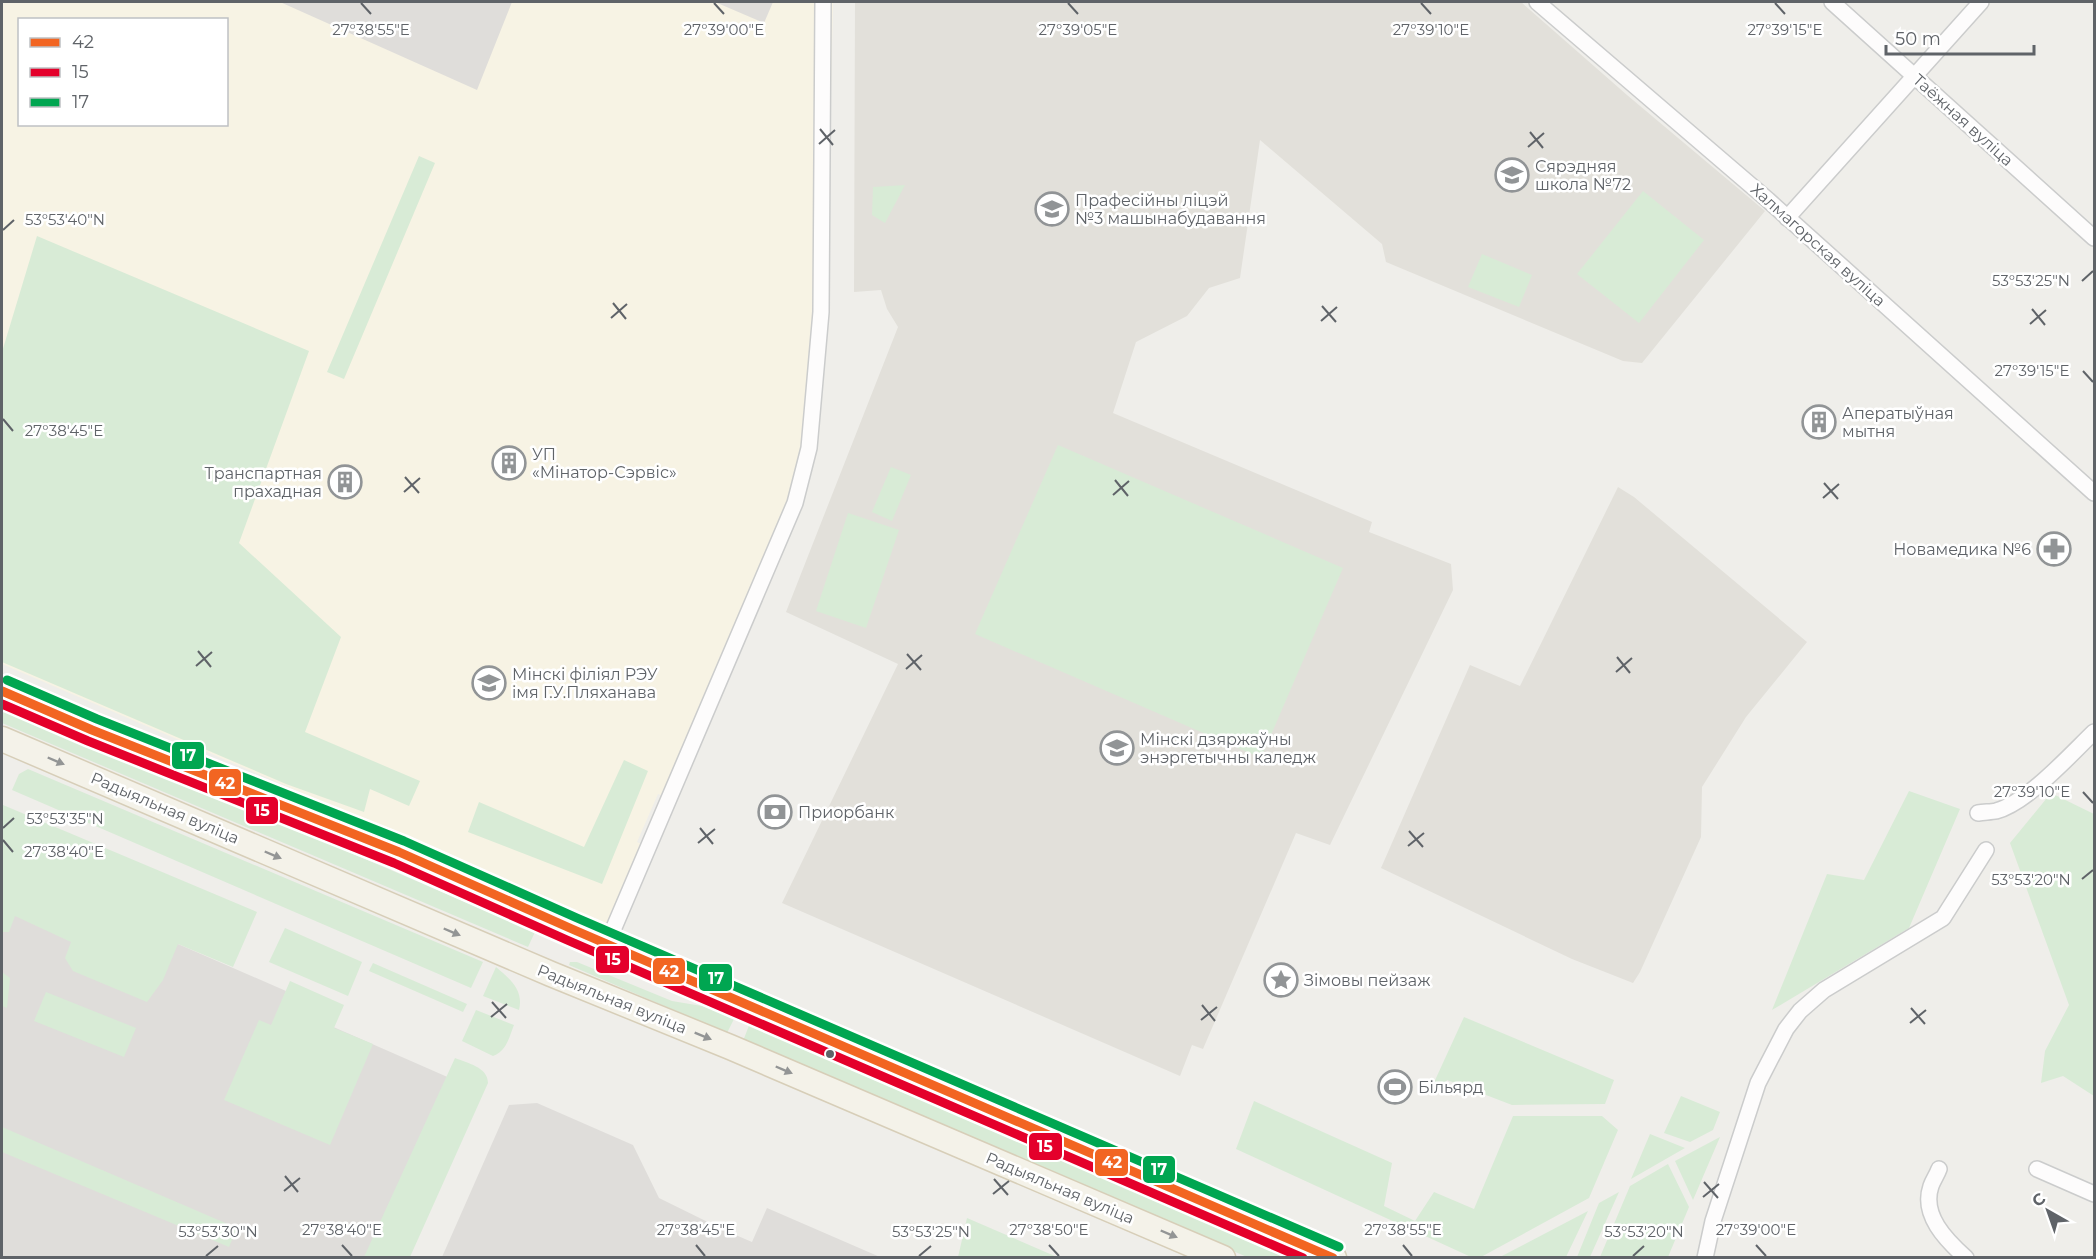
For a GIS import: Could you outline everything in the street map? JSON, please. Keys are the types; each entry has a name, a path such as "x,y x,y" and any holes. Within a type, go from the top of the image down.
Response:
{"main road":[{"path":"2,691 102,734 399,852 1334,1257"},
{"name":"Радыяльная вуліца","path":"2,739 551,974 730,1047 1223,1257"}],"street":[{"path":"607,944 791,514 810,448 821,312 822,2"},
{"name":"Халмагорская вуліца","path":"1537,2 1787,218 2094,494"},
{"name":"Таёжная вуліца","path":"1832,2 2094,238"},
{"path":"1787,218 1981,2"},
{"path":"1978,813 1997,811 2015,803 2094,732"},
{"path":"1705,1257 1713,1221 1758,1083 1786,1029 1800,1011 1824,990 1943,918 1986,850"},
{"path":"1939,1169 1930,1186 1928,1202 1933,1220 1950,1244 1966,1257"},
{"path":"2037,1169 2094,1194"}],"shaded area":[{"path":"2,2 833,2 828,227 803,480 672,799 658,794 637,842 649,848 610,925 2,664"},
{"path":"280,2 512,2 477,90"},
{"path":"715,2 773,2 764,23"},
{"path":"855,2 1521,2 1765,211 1642,363 1623,361 1386,262 1382,244 1260,140 1240,278 1209,288 1187,316 1136,342 1113,413 1372,522 1369,532 1451,564 1453,590 1330,845 1296,833 1203,1049 1192,1045 1180,1076 782,903 898,664 786,612 898,327 887,309 881,290 854,292"},
{"path":"1618,487 1634,497 1807,642 1746,717 1702,787 1701,837 1633,983 1572,959 1381,868 1470,665 1520,686"},
{"path":"2,884 178,944 286,991 281,1004 468,1086 393,1257 2,1257"},
{"path":"537,1103 633,1145 659,1198 724,1230 752,1242 767,1208 880,1257 442,1257 509,1105"}],"green space":[{"path":"419,156 435,163 344,379 327,372"},
{"path":"905,185 885,223 872,215 873,187"},
{"path":"1643,191 1704,240 1639,323 1577,274"},
{"path":"37,236 309,351 239,543 341,637 305,732 420,781 409,806 370,789 364,812 286,784 2,662 2,352"},
{"path":"1482,254 1532,275 1519,307 1468,287"},
{"path":"1058,445 1343,568 1261,758 975,634"},
{"path":"891,467 911,475 892,521 872,512"},
{"path":"848,513 899,530 866,628 816,611"},
{"path":"2,703 535,932 528,947 2,723"},
{"path":"624,760 648,771 602,884 468,832 479,802 584,847"},
{"path":"28,769 483,962 471,988 12,790 19,774"},
{"path":"1909,791 1960,809 1909,928 1772,1010 1827,874 1864,880"},
{"path":"2051,793 2094,814 2094,1096 2063,1076 2041,1083 2045,1051 2069,1005 2010,843"},
{"path":"3,805 257,912 233,967 178,944 163,980 147,1002 73,971 65,958 71,942 15,916 9,932 2,932"},
{"path":"285,928 362,962 348,996 269,962"},
{"path":"570,962 577,962 672,1001 708,1007 735,1017 727,1033 569,965"},
{"path":"373,963 467,1004 463,1012 369,971"},
{"path":"496,967 515,985 520,1003 519,1010 483,996"},
{"path":"2,972 10,978 7,1008 2,1006"},
{"path":"290,981 344,1005 334,1028 373,1044 330,1145 224,1100 259,1020 271,1025"},
{"path":"46,992 136,1028 124,1057 34,1021"},
{"path":"476,1010 514,1025 509,1039 498,1054 493,1056 462,1041"},
{"path":"1464,1017 1614,1080 1605,1104 1512,1105 1447,1080 1442,1092 1431,1089"},
{"path":"750,1023 1292,1257 1247,1257 743,1041"},
{"path":"455,1058 481,1069 488,1083 410,1257 364,1257"},
{"path":"1681,1096 1720,1112 1713,1130 1690,1142 1664,1133"},
{"path":"1254,1101 1392,1163 1384,1206 1415,1221 1434,1192 1474,1209 1513,1116 1602,1116 1618,1130 1589,1198 1481,1257 1471,1257 1236,1149"},
{"path":"2,1127 237,1228 229,1247 2,1152"},
{"path":"1650,1134 1685,1148 1631,1179"},
{"path":"1720,1137 1693,1200 1675,1161"},
{"path":"1668,1164 1689,1207 1668,1257 1600,1257 1630,1186"},
{"path":"1619,1192 1590,1257 1577,1257 1599,1203"},
{"path":"1588,1211 1566,1257 1500,1257"},
{"path":"967,1218 1057,1257 958,1257"}],"transit line":[{"name":"17","path":"7,680 97,719 404,841 1339,1247"},
{"name":"42","path":"2,691 92,730 399,852 1333,1258"},
{"name":"15","path":"2,704 88,741 394,863 1303,1258"}],"place":[{"name":"Сярэдняя школа №72","path":"1512,175"},
{"name":"Прафесійны ліцэй №3 машынабудавання","path":"1052,209"},
{"name":"Аператыўная мытня","path":"1819,422"},
{"name":"УП «Мінатор-Сэрвіс»","path":"509,463"},
{"name":"Транспартная прахадная","path":"345,482"},
{"name":"Новамедика №6","path":"2054,549"},
{"name":"Мінскі філіял РЭУ імя Г.У.Пляханава","path":"489,683"},
{"name":"Мінскі дзяржаўны энэргетычны каледж","path":"1117,748"},
{"name":"Приорбанк","path":"775,812"},
{"name":"Зімовы пейзаж","path":"1281,980"},
{"name":"Більярд","path":"1395,1087"}]}
